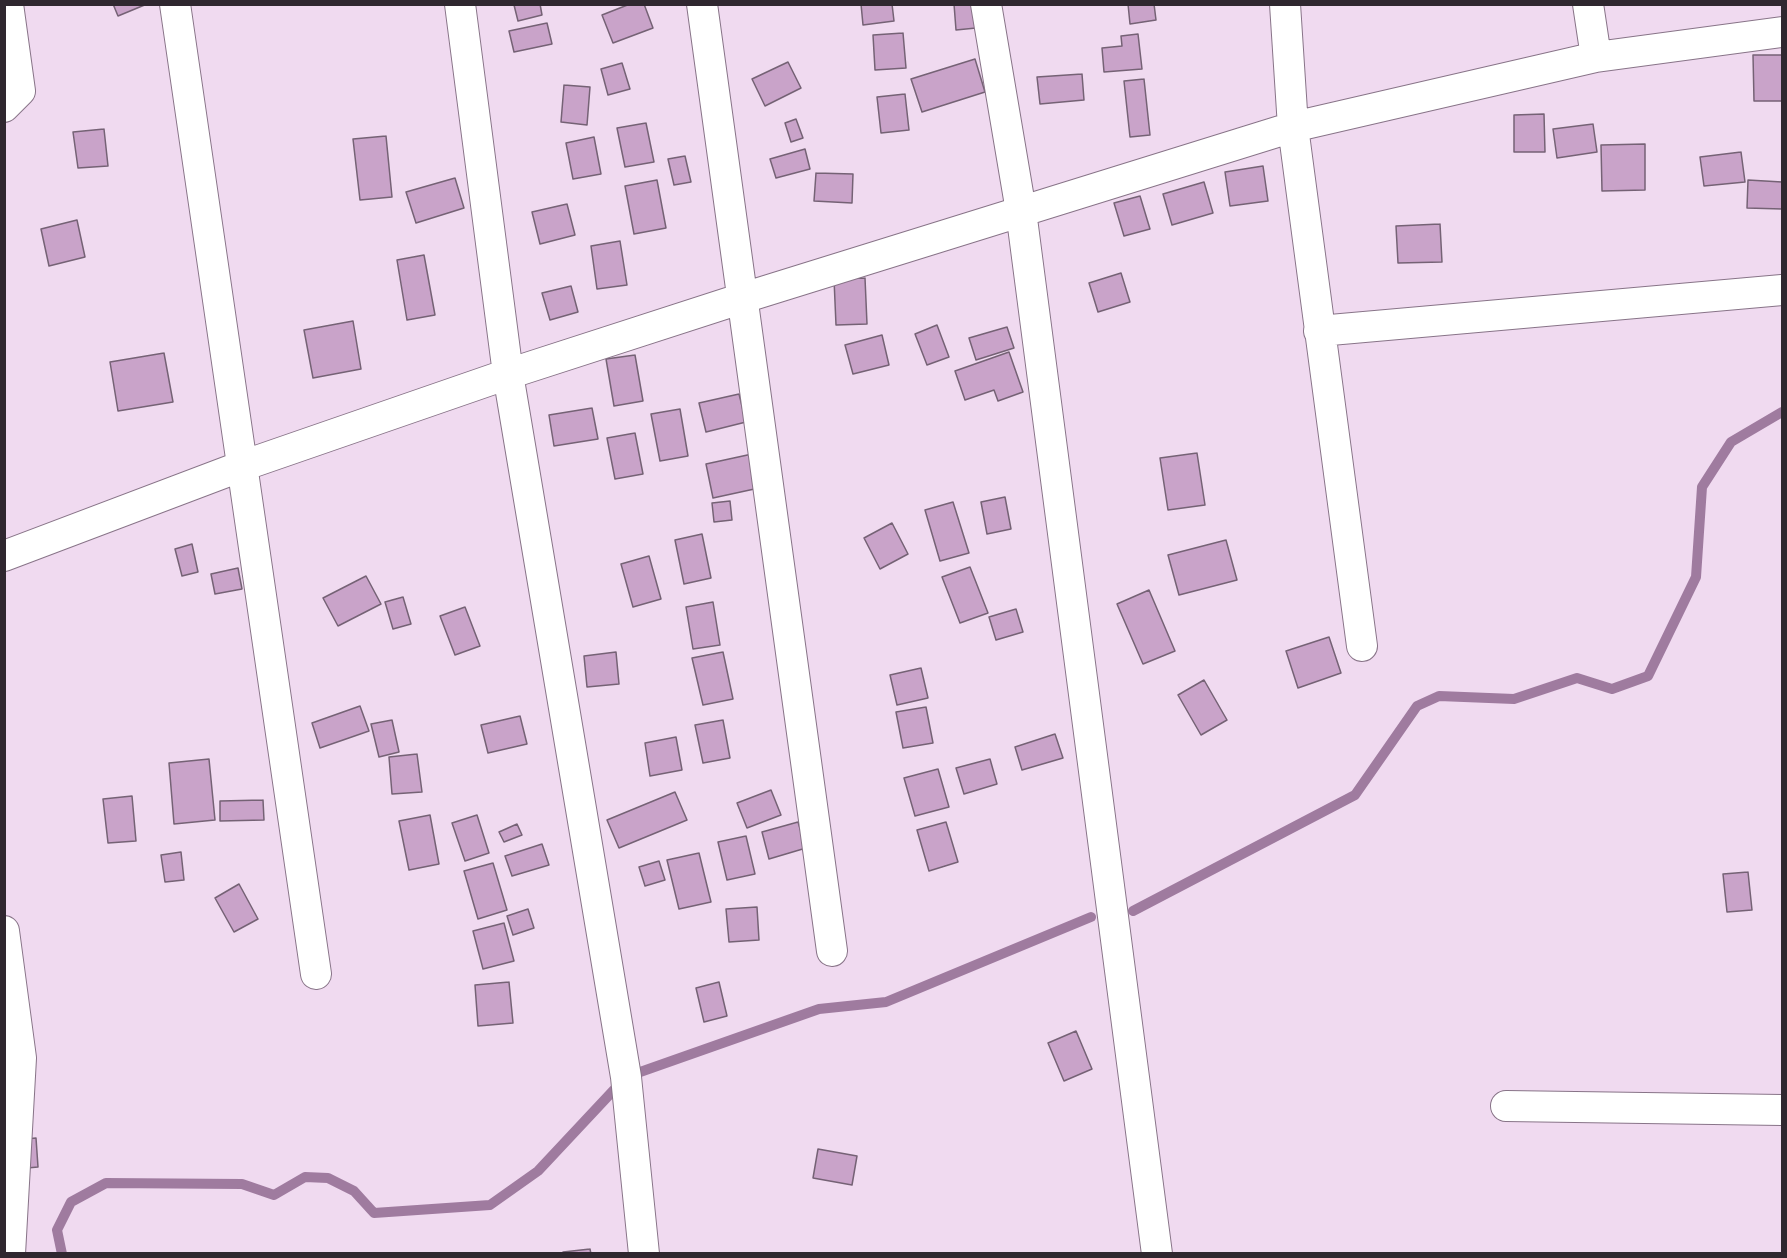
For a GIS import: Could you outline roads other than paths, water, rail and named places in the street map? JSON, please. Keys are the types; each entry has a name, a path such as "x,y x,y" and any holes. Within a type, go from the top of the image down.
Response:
{"street":[{"path":"4,107 20,91 9,4"},
{"path":"175,4 316,974"},
{"path":"460,4 508,374 626,1077 644,1254"},
{"path":"702,4 832,951"},
{"path":"986,4 1022,211 1157,1254"},
{"path":"1285,4 1293,127 1362,646"},
{"path":"1588,4 1596,57"},
{"path":"4,556 242,466 508,374 743,298 1293,127 1596,57 1782,32"},
{"path":"1319,331 1782,290"},
{"path":"4,931 7,976 21,1058 10,1254"},
{"path":"1506,1106 1782,1110"}],"waterway":[{"path":"1133,911 1355,795 1417,706 1439,696 1514,699 1577,678 1612,689 1648,676 1696,577 1702,487 1731,442 1782,412"},
{"path":"62,1254 57,1230 71,1202 106,1183 242,1184 274,1195 305,1177 328,1178 354,1191 374,1213 490,1205 538,1171 626,1077 819,1009 886,1002 1091,917"}]}
